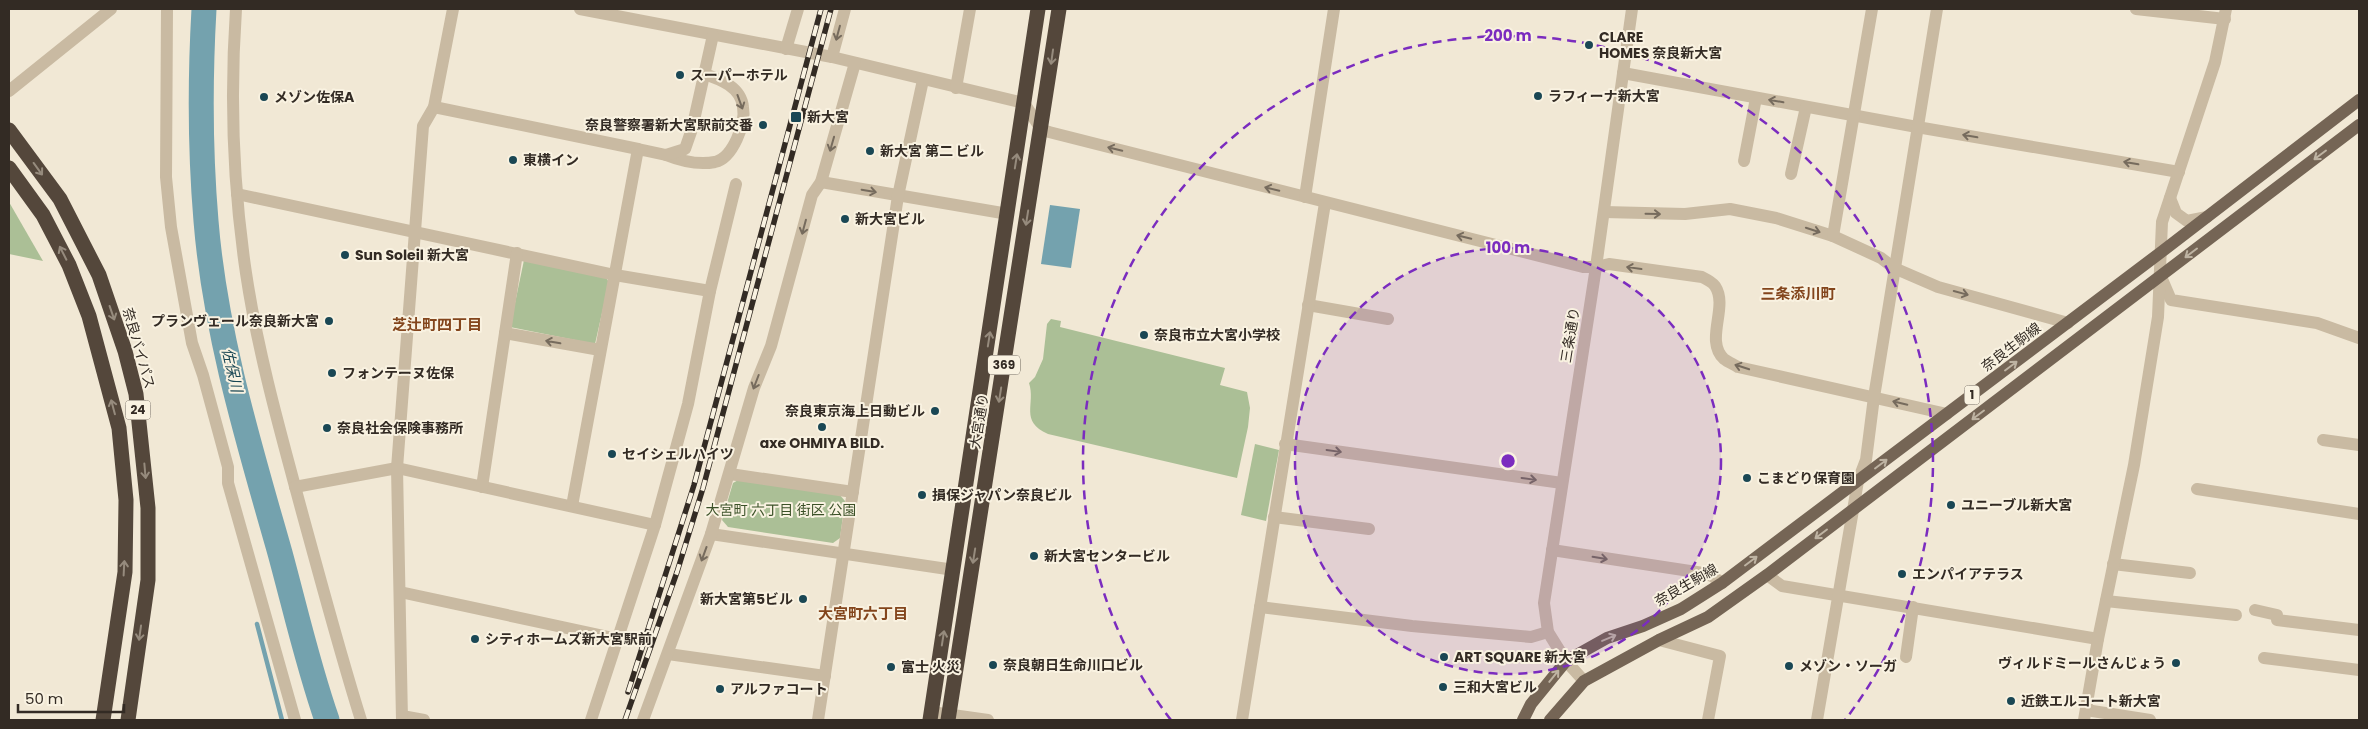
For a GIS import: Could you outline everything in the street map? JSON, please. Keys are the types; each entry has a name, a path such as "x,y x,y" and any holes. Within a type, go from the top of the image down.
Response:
{"highway":[{"name":"大宮通り","path":"931,716 1038,9"},
{"name":"大宮通り","path":"949,718 1059,9"},
{"name":"奈良バイパス","path":"9,130 60,199 99,275 125,351 136,394 148,508 148,580 128,720"},
{"name":"24","path":"9,168 43,216 69,265 89,316 119,428 126,500 125,572 103,720"}],"main road":[{"name":"奈良生駒線","path":"1566,661 1607,638 1643,626 1681,609 1722,583 2068,323 2359,100"},
{"name":"1","path":"1550,720 1584,681 1659,640 1708,617 1767,575 2359,125"},
{"name":"1","path":"1523,720 1531,704 1566,661"}],"street":[{"path":"9,91 111,9"},
{"path":"167,9 166,177 171,228 188,324 192,343 204,374 228,467 228,483 295,720"},
{"path":"236,9 233,51 238,194 246,275 268,379 295,487 361,720"},
{"path":"424,720 402,718 397,468 423,126 434,107 453,9"},
{"path":"580,9 644,15 714,35 832,57 1024,103 1041,129 1049,132 1583,267 1609,264 1702,277 1715,286 1719,299 1716,336 1718,350 1724,359 1738,367 1874,396 1947,414"},
{"path":"786,49 798,9"},
{"path":"832,57 845,9"},
{"path":"956,88 970,9"},
{"path":"1305,197 1334,9"},
{"name":"三条通り","path":"1584,681 1566,661 1548,632 1544,604 1596,267 1632,9"},
{"path":"1833,236 1872,9"},
{"path":"1817,720 1858,481 1866,460 1894,268 1937,9"},
{"path":"2136,9 2226,14 2215,62 2162,222 2158,316 2142,419 2098,639 2085,715 2150,720"},
{"path":"666,155 685,149 692,129 714,35"},
{"path":"643,720 711,534 754,388 771,346 812,195 822,182 855,63"},
{"path":"1623,73 1917,127 2179,172"},
{"path":"434,107 666,155 682,161 716,162 732,150 739,133 743,106 737,94 725,80 704,74"},
{"path":"818,720 898,196 923,80"},
{"path":"1744,161 1756,98"},
{"path":"1791,174 1806,106"},
{"path":"572,506 638,149"},
{"path":"822,182 1008,214"},
{"path":"591,720 655,525 688,404 710,291 736,184"},
{"path":"238,194 615,275 710,291"},
{"path":"2170,198 2176,212 2187,221 2207,217"},
{"path":"1242,720 1324,203"},
{"path":"1604,212 1685,214 1730,209 1776,218 1833,236 1881,258 1894,268 1938,287 2068,323"},
{"path":"482,487 517,253"},
{"path":"2161,276 2171,300 2317,323 2359,338"},
{"path":"1308,304 1388,319"},
{"path":"505,333 600,350"},
{"path":"2323,440 2359,445"},
{"path":"1285,444 1562,483"},
{"path":"295,487 397,468 655,525"},
{"path":"730,474 853,492"},
{"path":"2197,489 2359,514"},
{"path":"1274,517 1369,528"},
{"path":"711,534 954,570"},
{"path":"1552,550 1703,573 1712,576 1722,583"},
{"path":"2113,564 2190,573"},
{"path":"1767,575 1782,586 2098,639"},
{"path":"400,592 618,639"},
{"path":"2106,601 2236,615"},
{"path":"1260,607 1412,626 1522,637 1531,637 1548,632"},
{"path":"1906,657 1913,607"},
{"path":"2255,610 2277,615 2276,620 2359,630"},
{"path":"1659,640 1720,656 1708,720"},
{"path":"668,654 825,676"},
{"path":"2264,658 2359,670"},
{"path":"931,716 988,720"}],"green space":[{"path":"9,202 43,261 9,254"},
{"path":"524,260 604,275 609,282 595,344 510,327"},
{"path":"1051,319 1061,321 1060,327 1225,368 1220,385 1247,392 1250,408 1248,427 1237,478 1048,434 1039,429 1031,418 1031,391 1029,383 1035,377 1043,359 1047,324"},
{"path":"1255,444 1279,450 1266,521 1241,515"},
{"name":"大宮町 六丁目 街区 公園","path":"740,479 839,494 845,501 840,538 833,543 728,527 722,520 733,483"}],"water":[{"path":"1050,205 1080,209 1071,268 1041,264"}],"waterway":[{"name":"佐保川","path":"204,9 201,88 203,168 210,263 217,305 245,430 327,720"},
{"path":"257,624 282,720"}],"railway":[{"path":"628,692 694,485 821,9"},
{"path":"625,720 677,572 703,488 831,9"}],"place":[{"name":"CLARE HOMES 奈良新大宮","path":"1589,45"},
{"name":"スーパーホテル","path":"680,75"},
{"name":"ラフィーナ新大宮","path":"1538,96"},
{"name":"メゾン佐保A","path":"264,97"},
{"name":"新大宮","path":"796,117"},
{"name":"奈良警察署新大宮駅前交番","path":"763,125"},
{"name":"新大宮 第二 ビル","path":"870,151"},
{"name":"東横イン","path":"513,160"},
{"name":"新大宮ビル","path":"845,219"},
{"name":"Sun Soleil 新大宮","path":"345,255"},
{"name":"プランヴェール奈良新大宮","path":"329,321"},
{"name":"奈良市立大宮小学校","path":"1144,335"},
{"name":"フォンテーヌ佐保","path":"332,373"},
{"name":"奈良東京海上日動ビル","path":"935,411"},
{"name":"axe OHMIYA BILD.","path":"822,427"},
{"name":"奈良社会保険事務所","path":"327,428"},
{"name":"セイシェルハイツ","path":"612,454"},
{"name":"こまどり保育園","path":"1747,478"},
{"name":"損保ジャパン奈良ビル","path":"922,495"},
{"name":"ユニーブル新大宮","path":"1951,505"},
{"name":"新大宮センタービル","path":"1034,556"},
{"name":"エンパイアテラス","path":"1902,574"},
{"name":"新大宮第5ビル","path":"803,599"},
{"name":"シティホームズ新大宮駅前","path":"475,639"},
{"name":"ART SQUARE 新大宮","path":"1444,657"},
{"name":"ヴィルドミールさんじょう","path":"2176,663"},
{"name":"奈良朝日生命川口ビル","path":"993,665"},
{"name":"メゾン・ソーガ","path":"1789,666"},
{"name":"富士 火災","path":"891,667"},
{"name":"三和大宮ビル","path":"1443,687"},
{"name":"アルファコート","path":"720,689"},
{"name":"近鉄エルコート新大宮","path":"2011,701"}],"district":[{"name":"三条添川町","path":"1798,294"},
{"name":"芝辻町四丁目","path":"437,325"},
{"name":"大宮町六丁目","path":"863,614"}]}
